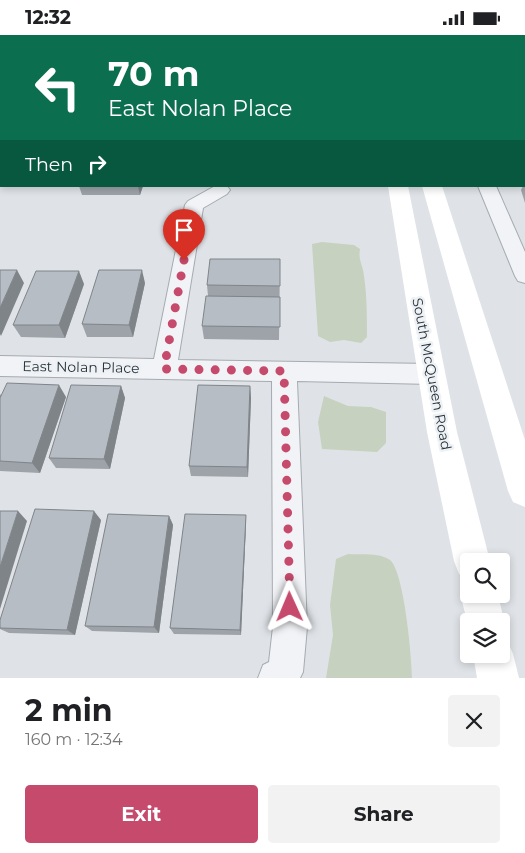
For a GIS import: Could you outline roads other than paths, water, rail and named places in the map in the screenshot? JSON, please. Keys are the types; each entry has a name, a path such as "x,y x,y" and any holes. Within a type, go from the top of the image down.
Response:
{"main road":[{"name":"South McQueen Road","path":"398,187 442,432 470,553"},
{"path":"432,187 525,491"},
{"path":"495,663 498,678"}],"street":[{"path":"487,187 525,276"},
{"path":"164,369 194,205 221,190"},
{"name":"East Nolan Place","path":"0,365 432,373"},
{"path":"281,675 290,627 284,371"}]}
